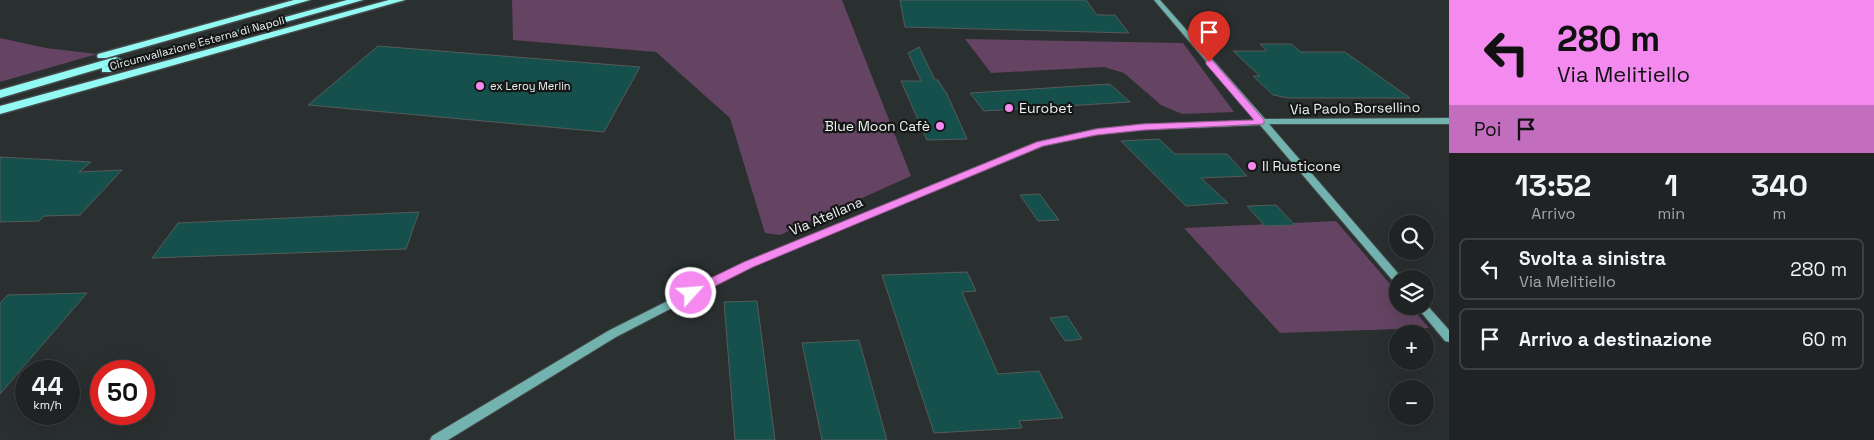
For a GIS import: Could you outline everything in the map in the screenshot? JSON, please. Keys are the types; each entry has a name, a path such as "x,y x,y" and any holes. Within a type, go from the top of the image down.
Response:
{"highway":[{"name":"Circumvallazione Esterna di Napoli","path":"0,86 152,41 305,0"},
{"path":"0,94 327,0"},
{"path":"0,101 358,0"},
{"name":"Circumvallazione Esterna di Napoli","path":"0,110 400,0"}],"main road":[{"path":"1156,0 1390,270"},
{"name":"Via Paolo Borsellino","path":"1261,122 1449,121"},
{"name":"Via Atellana","path":"438,440 612,334 749,264 1040,144 1096,132 1143,127 1261,122"},
{"path":"1430,315 1449,338"}],"shaded area":[{"path":"512,0 842,0 911,176 780,235 765,233 730,118 656,52 513,40"},
{"path":"0,38 46,48 97,54 0,82"},
{"path":"965,39 1183,43 1234,112 1182,114 1161,105 1124,73 1104,67 991,73"},
{"path":"1336,221 1389,283 1389,315 1418,315 1426,325 1389,325 1389,329 1280,333 1184,228"}],"building":[{"path":"900,0 1086,0 1097,15 1115,15 1129,33 905,27"},
{"path":"1260,44 1291,44 1301,52 1345,52 1410,98 1288,98 1273,95 1253,76 1260,76 1233,51 1267,51"},
{"name":"ex Leroy Merlin","path":"378,46 640,67 604,132 308,105"},
{"path":"919,47 935,80 938,80 947,94 967,139 927,140 901,81 921,81 908,53"},
{"path":"1110,84 1130,102 984,111 970,93"},
{"path":"1159,139 1175,154 1227,154 1247,176 1201,178 1228,203 1186,206 1121,141"},
{"path":"0,157 91,162 79,172 122,170 80,215 44,216 39,221 0,222"},
{"path":"1040,194 1059,220 1038,221 1020,195"},
{"path":"1276,205 1295,225 1265,226 1247,206"},
{"path":"419,212 406,249 152,258 178,223"},
{"path":"967,272 976,291 962,292 998,374 1039,371 1063,418 1019,421 1022,428 934,433 882,275"},
{"path":"87,293 29,360 15,360 15,377 0,394 0,303 8,295"},
{"path":"757,301 775,440 735,440 724,302"},
{"path":"1067,316 1082,339 1065,341 1050,318"},
{"path":"859,340 887,440 822,440 802,343"}],"place":[{"name":"ex Leroy Merlin","path":"480,86"},
{"name":"Eurobet","path":"1009,108"},
{"name":"Blue Moon Cafè","path":"940,126"},
{"name":"Il Rusticone","path":"1252,166"}],"route":[{"path":"691,293 749,264 1040,144 1096,132 1143,127 1261,122 1209,62"}]}
